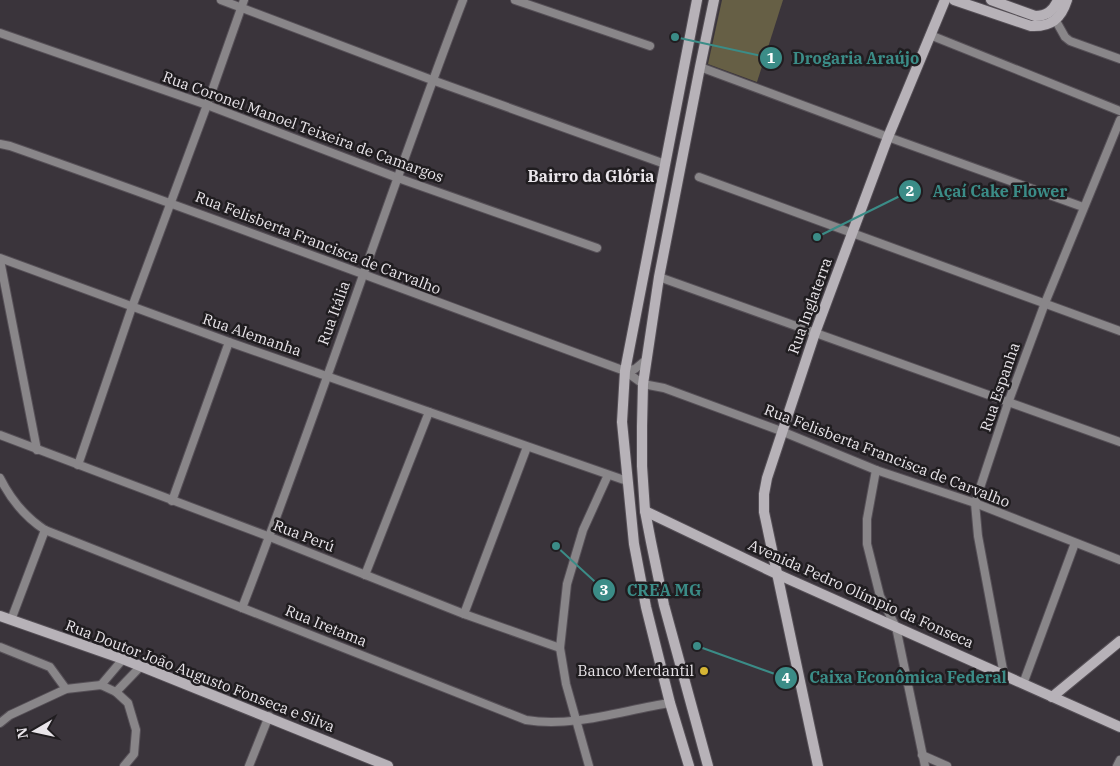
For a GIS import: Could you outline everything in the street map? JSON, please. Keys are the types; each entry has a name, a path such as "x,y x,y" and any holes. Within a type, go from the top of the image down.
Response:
{"street":[{"path":"221,0 242,4 432,80 665,164"},
{"name":"Rua Itália","path":"242,608 270,537 432,80 463,0"},
{"path":"515,0 650,46"},
{"path":"689,766 670,703 646,607 634,544 622,422 625,371 697,0"},
{"path":"708,766 664,605 646,511 642,466 643,384 659,277 714,0"},
{"name":"Rua Inglaterra","path":"818,766 764,512 764,494 781,431 815,333 888,137 945,0"},
{"path":"954,0 1031,26 1049,25 1056,21 1062,14 1067,0"},
{"path":"991,0 1035,16 1042,16 1054,8 1058,0"},
{"path":"78,465 132,306 207,105 242,4"},
{"path":"1056,21 1070,42 1120,59"},
{"name":"Rua Coronel Manoel Teixeira de Camargos","path":"0,33 207,105 398,178 597,248"},
{"path":"930,35 1120,111"},
{"path":"700,66 888,137 1084,207"},
{"name":"Rua Espanha","path":"1004,675 978,536 975,503 1008,403 1045,303 1120,120"},
{"name":"Rua Felisberta Francisca de Carvalho","path":"0,144 171,202 362,275 625,371 643,384 664,388 781,431 876,470 975,503 1120,560"},
{"path":"699,177 1120,331"},
{"path":"0,259 37,450"},
{"name":"Rua Alemanha","path":"0,259 229,342 608,476 627,481"},
{"path":"659,277 1120,442"},
{"path":"172,501 229,342"},
{"path":"625,371 635,370 647,359"},
{"path":"365,574 429,412"},
{"name":"Rua Perú","path":"0,435 270,537 464,614 560,648"},
{"path":"0,440 9,437"},
{"path":"464,614 527,447"},
{"path":"876,470 867,519 867,544 880,596 896,627 925,766"},
{"path":"589,766 575,721 560,648 566,584 583,530 608,476"},
{"name":"Rua Iretama","path":"0,478 18,507 31,521 45,530 526,720 540,722 575,721 670,703"},
{"name":"Avenida Pedro Olímpio da Fonseca","path":"646,511 777,574 1120,727"},
{"path":"11,620 45,530"},
{"path":"1023,684 1075,543"},
{"name":"Rua Doutor João Augusto Fonseca e Silva","path":"0,616 123,659 269,716 388,766"},
{"path":"1052,697 1120,641"},
{"path":"0,647 50,667 66,689"},
{"path":"101,685 123,659"},
{"path":"116,692 141,666"},
{"path":"0,723 10,715 66,689 101,685 116,692 128,704 136,730 134,754 124,766"},
{"path":"249,766 269,716"},
{"path":"922,755 947,766"},
{"path":"1117,766 1120,760"}],"shaded area":[{"path":"722,0 783,0 757,82 708,64"}],"place":[{"name":"Drogaria Araújo","path":"675,37"},
{"name":"Açaí Cake Flower","path":"817,237"},
{"name":"CREA MG","path":"556,546"},
{"name":"Caixa Econômica Federal","path":"697,646"},
{"name":"Banco Merdantil","path":"704,671"}],"district":[{"name":"Bairro da Glória","path":"591,176"}]}
